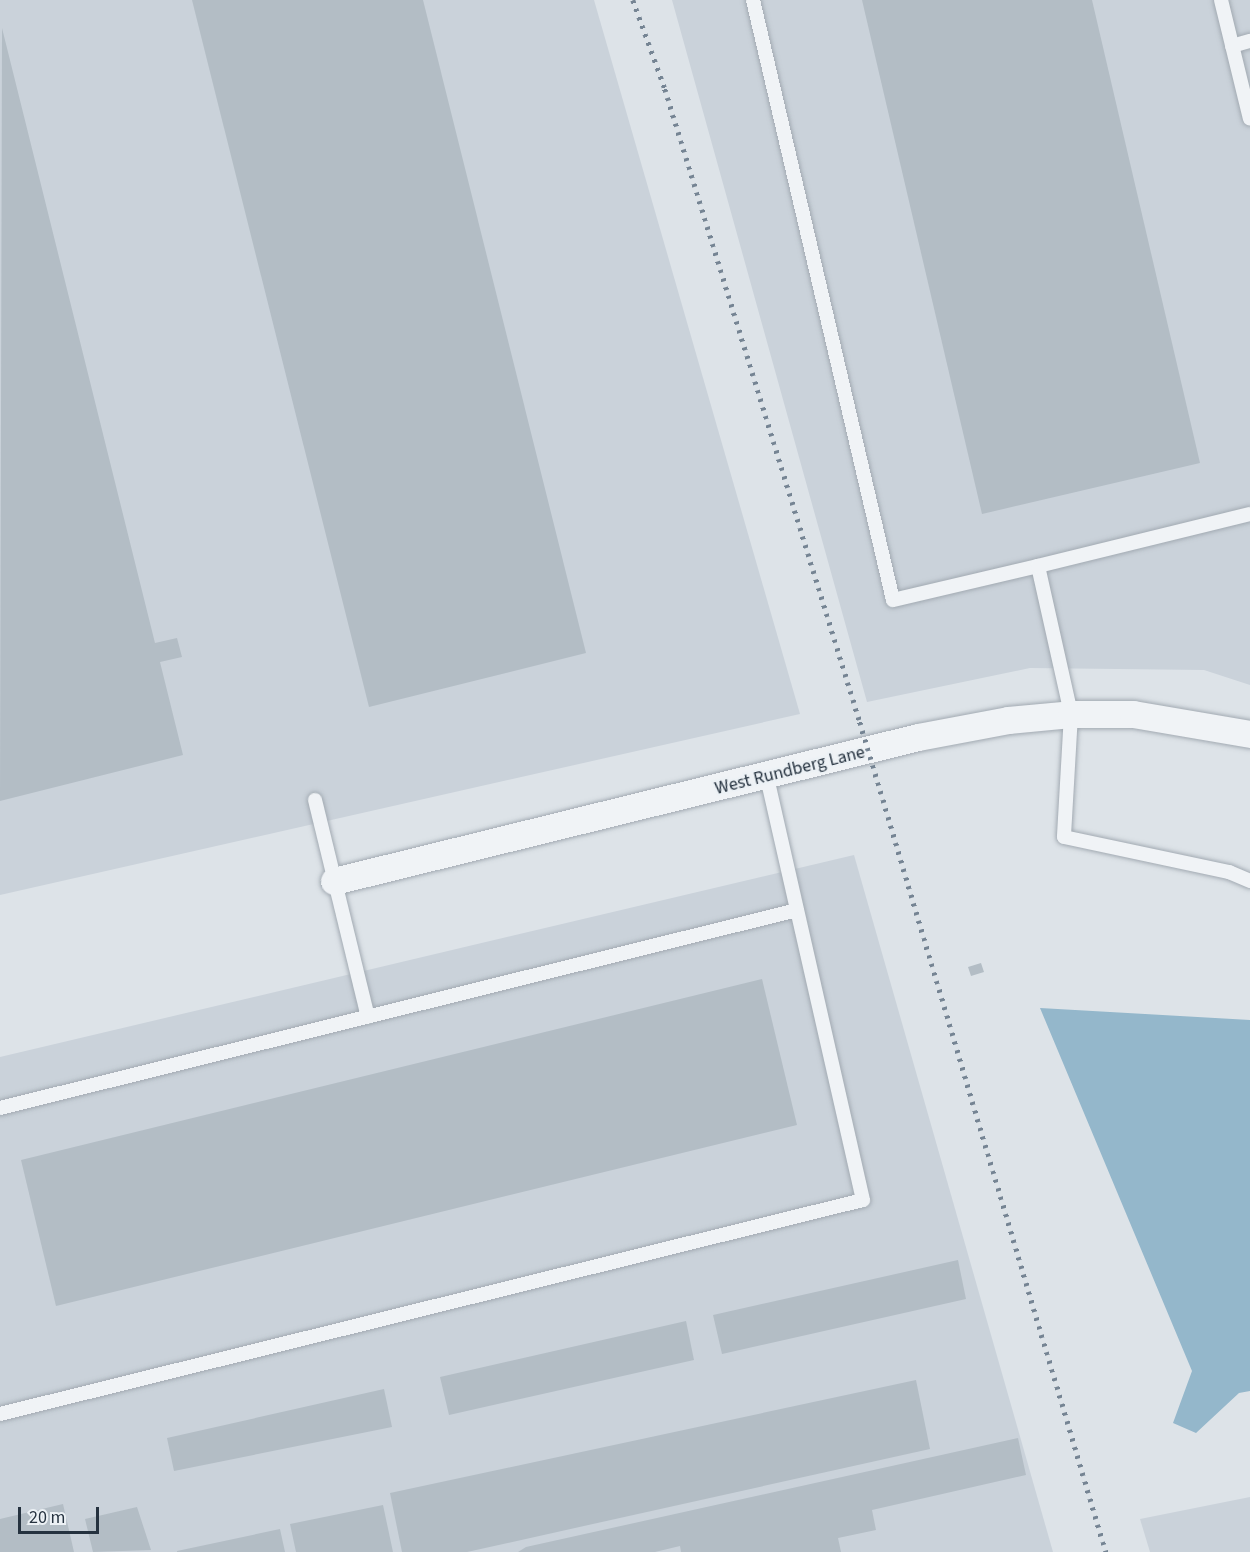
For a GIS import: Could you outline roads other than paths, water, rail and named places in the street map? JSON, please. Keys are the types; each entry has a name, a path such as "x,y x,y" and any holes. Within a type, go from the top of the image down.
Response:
{"street":[{"name":"West Rundberg Lane","path":"334,881 918,737 1008,720 1071,714 1134,714 1197,722 1250,734"}],"lane":[{"path":"753,0 893,600 1250,514"},
{"path":"1221,0 1250,119"},
{"path":"1232,46 1250,41"},
{"path":"1038,566 1071,714 1064,837 1230,872 1250,881"},
{"path":"0,1414 862,1200 767,776"},
{"path":"315,800 368,1017"},
{"path":"0,1108 797,910"}],"water":[{"path":"1040,1008 1250,1020 1250,1391 1239,1393 1196,1433 1173,1423 1192,1371"}],"railway":[{"path":"633,0 665,89 860,722 1106,1552"}]}
